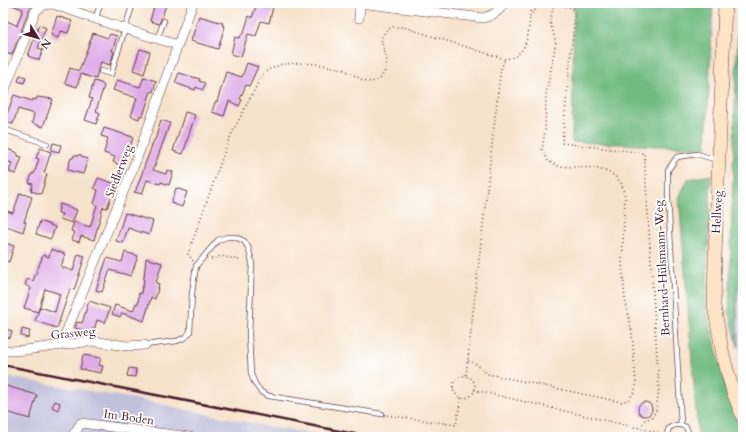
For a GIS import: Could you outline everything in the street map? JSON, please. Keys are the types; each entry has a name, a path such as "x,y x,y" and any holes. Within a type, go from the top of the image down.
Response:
{"street":[{"name":"Siedlerweg","path":"61,345 137,158 193,3"},
{"path":"359,18 360,3 483,18 491,16 500,10 504,3"},
{"name":"Hellweg","path":"725,3 714,306 723,355 733,392 743,417"},
{"path":"3,94 35,12 47,4 53,4 125,29 178,45"},
{"name":"Grasweg","path":"3,349 10,351 25,350 92,341 127,346 145,345"},
{"name":"Im Boden","path":"72,437 81,423 190,437"}],"lane":[{"path":"95,19 101,3"},
{"path":"101,71 111,74 133,3"},
{"path":"157,39 164,20"},
{"path":"3,129 47,144"},
{"name":"Bernhard-Hülsmann-Weg","path":"681,424 668,197 668,170 677,157 697,154 719,160"},
{"path":"145,345 177,341 186,337 190,332 192,292 196,266 218,240 227,237 235,237 244,241 248,247 252,262 249,335 251,374 255,384 261,392 269,396 382,414"},
{"path":"666,436 669,428 674,425 681,424 686,427 690,437"}],"path":[{"path":"196,266 188,254 229,139 262,75 268,70 282,64 317,64 343,69 363,80 371,82 380,79 385,71 387,61 381,39 385,31 393,27 403,27 505,59 516,56 524,48 527,37 531,3"},
{"path":"529,18 533,11 540,7 554,3 572,8 575,13 562,143 644,153 659,388 656,411 652,417 646,420 640,429"},
{"path":"468,361 475,363 488,374 620,402 628,400 634,394 636,385 632,333 625,299 622,263 625,196 614,175 606,171 593,168 558,166 548,161 542,150 546,95 556,42 550,22 554,3"},
{"path":"466,375 497,100 501,69 505,59"},
{"path":"208,260 215,256 239,260"},
{"path":"466,375 474,382 474,390 471,396 461,398 454,393 453,382 459,376 466,375"},
{"path":"474,390 659,433 666,436"},
{"path":"382,414 456,425 461,398"}],"shaded area":[{"path":"743,279 743,364 738,347 737,294"},
{"path":"3,376 141,400 274,428 338,437 81,437 79,421 69,437 3,437"}],"green space":[{"path":"574,3 713,3 706,148 572,142"},
{"path":"740,3 743,3 743,279 737,294 738,347 729,311 736,73"},
{"path":"711,175 706,306 723,377 743,437 698,437 679,197 688,179"}],"building":[{"path":"9,3 26,3 33,5 29,10 12,55 3,52 3,19 18,26 17,25 23,9"},
{"path":"155,3 167,3 159,24 150,21"},
{"path":"257,3 274,3 269,23 261,21 256,36 248,34 241,57 231,54 235,37 239,38 244,32 249,16 252,18"},
{"path":"57,16 72,21 68,33 61,31 58,38 51,35"},
{"path":"199,16 223,23 222,25 225,26 218,49 191,41"},
{"path":"39,25 46,28 38,48 43,50 39,60 28,56"},
{"path":"93,33 108,38 110,34 117,36 112,51 114,52 110,65 101,62 96,79 81,74 77,87 65,83 70,68 79,71"},
{"path":"140,49 150,52 144,74 133,70"},
{"path":"247,63 258,67 249,86 246,85 240,99 242,100 239,106 229,101 224,116 212,112 215,102 217,102 226,72 242,77"},
{"path":"179,73 200,79 199,81 205,83 203,90 196,87 195,90 175,83"},
{"path":"20,75 26,77 24,83 18,81"},
{"path":"144,77 156,81 153,92 151,91 143,116 140,115 139,119 131,116 137,98 113,90 117,80 140,87"},
{"path":"94,81 101,83 104,86 96,111 100,113 96,124 85,120 92,99 89,98"},
{"path":"14,95 32,101 33,99 36,100 37,97 53,99 43,127 32,123 34,114 18,109 13,124 4,122"},
{"path":"185,112 195,115 183,154 173,151"},
{"path":"161,120 170,123 153,170 166,174 167,170 173,172 169,185 147,180 142,194 134,192 137,189 136,188 155,140"},
{"path":"104,128 133,137 122,166 113,162 115,157 104,153 108,138 101,136"},
{"path":"53,143 61,145 59,152 51,150"},
{"path":"3,148 16,152 18,156 22,157 16,174 9,172 12,163 3,160"},
{"path":"40,148 51,152 44,173 47,174 41,194 31,191 33,184 29,183 39,159 36,158"},
{"path":"80,154 82,157 88,159 83,174 67,170 71,158 73,158 74,155 78,156"},
{"path":"98,178 116,184 107,208 103,207 94,240 81,236 79,242 72,240 75,232 71,231 74,222 90,227 97,205 94,204 98,190 94,188"},
{"path":"176,188 187,192 182,207 171,203"},
{"path":"20,193 32,197 24,222 26,222 23,232 3,225 3,210 13,213"},
{"path":"60,204 77,210 72,223 60,219 62,214 58,213"},
{"path":"125,213 153,221 149,235 128,228 123,243 116,241"},
{"path":"40,221 55,227 51,239 36,234"},
{"path":"3,242 14,246 9,262 3,260"},
{"path":"51,249 65,254 61,267 73,271 78,254 85,256 74,290 70,289 57,328 35,321 40,307 55,312 60,294 45,289 38,312 24,308 31,288 25,285 27,279 33,281 43,255 49,257"},
{"path":"125,252 138,256 131,276 110,270 102,292 96,290 107,258 122,262"},
{"path":"146,258 162,263 156,283 159,284 155,299 151,297 144,321 122,313 120,317 112,314 115,305 133,311 136,303 138,304 139,293 141,294 142,286 143,287"},
{"path":"89,301 110,308 105,323 97,320 94,330 92,329 91,332 75,328 77,322 82,323"},
{"path":"3,328 12,331 10,338 3,336"},
{"path":"22,329 30,331 28,338 21,336"},
{"path":"83,355 101,358 99,365 103,366 101,373 80,369"},
{"path":"129,368 136,369 135,377 127,376"},
{"path":"3,385 37,395 30,419 3,411"},
{"path":"55,401 60,403 58,410 52,407"},
{"path":"645,402 650,404 652,409 650,414 645,416 640,414 638,409 640,404"}],"railway":[{"path":"3,365 370,437"}]}
